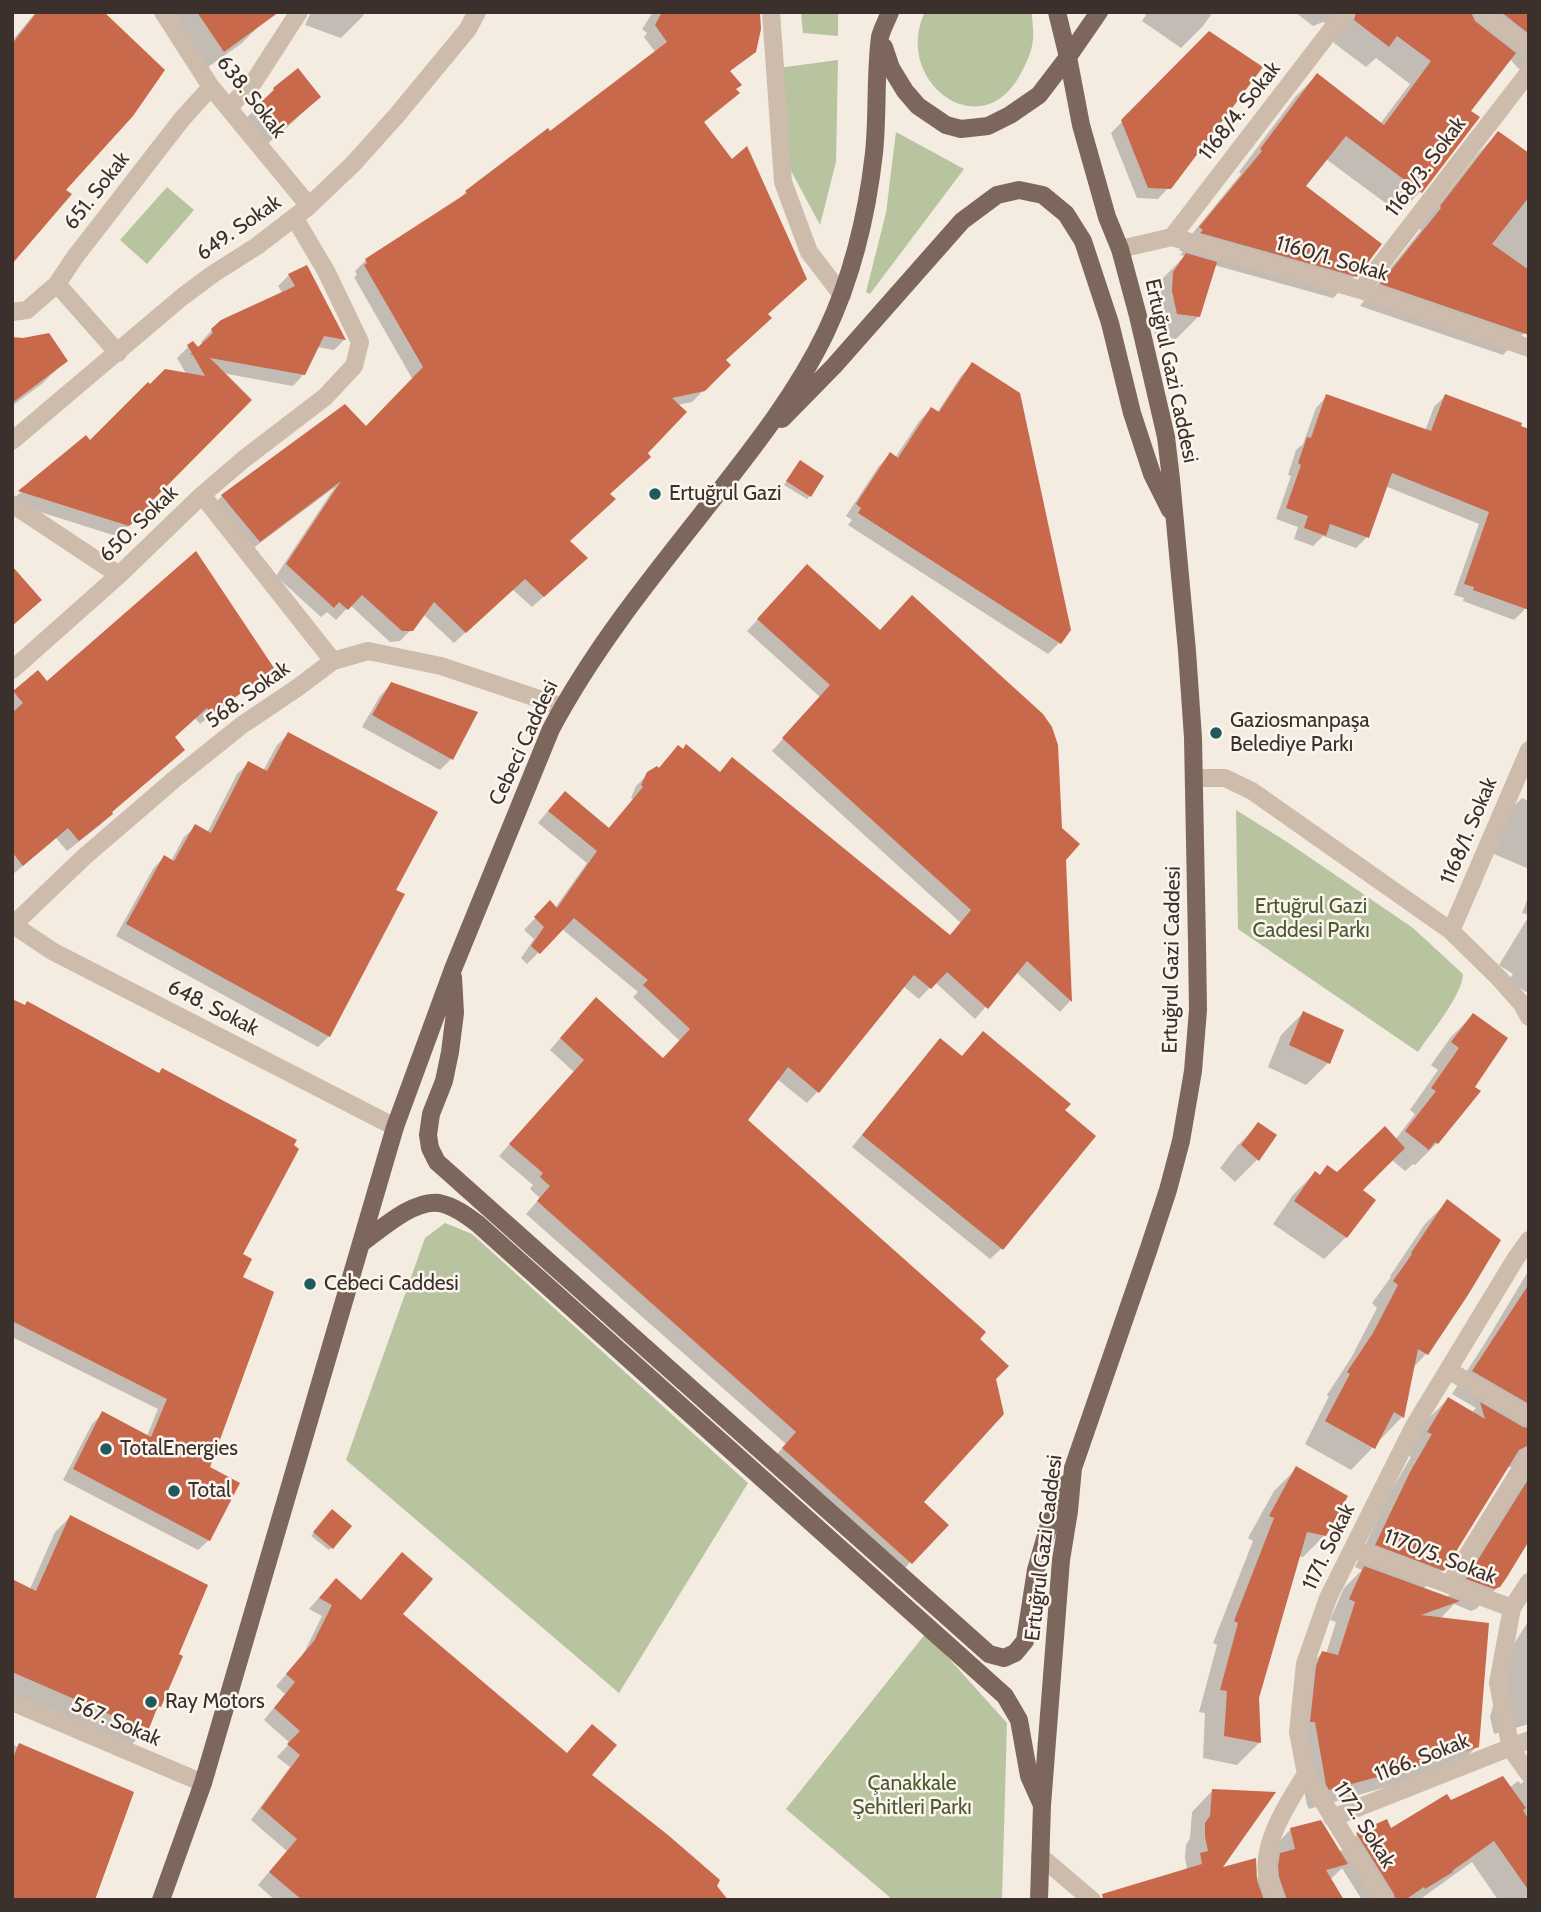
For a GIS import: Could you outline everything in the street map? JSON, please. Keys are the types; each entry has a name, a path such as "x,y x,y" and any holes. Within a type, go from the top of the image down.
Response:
{"main road":[{"path":"753,448 798,381 825,334 842,295 858,243 874,153 882,12"},
{"path":"890,12 881,34 891,68 905,92 933,117 946,125 961,129 988,127 1039,95 1098,12"},
{"name":"Ertuğrul Gazi Caddesi","path":"1039,1900 1042,1805 1061,1560 1073,1468 1172,1178 1186,1117 1198,1010 1195,778 1187,651 1166,437 1120,249 1107,217 1081,125 1057,12"},
{"path":"753,448 834,366 962,221 997,195 1019,190 1044,195 1066,214 1083,241 1110,323 1132,413 1152,474 1173,517"},
{"name":"Cebeci Caddesi","path":"161,1900 203,1783 395,1127 453,969 551,729 563,707 631,603 753,448"},
{"path":"453,969 455,1013 450,1052 444,1081 431,1114 428,1135 430,1148 437,1162 989,1654 1004,1658 1015,1653 1025,1641 1036,1570 1051,1518 1073,1468"},
{"path":"362,1243 395,1218 427,1204 438,1203 457,1210 478,1224 1005,1696 1019,1720 1029,1776 1042,1805"}],"street":[{"name":"638. Sokak","path":"163,12 211,88 309,206"},
{"path":"228,108 253,83 299,12"},
{"name":"649. Sokak","path":"12,441 182,297 257,246 309,206 354,163 397,115 468,29 477,12"},
{"name":"649. Sokak","path":"468,29 494,12"},
{"path":"771,12 783,182 809,252 842,295"},
{"name":"1168/4. Sokak","path":"1172,237 1345,12"},
{"path":"1482,12 1529,49"},
{"name":"1168/3. Sokak","path":"1361,290 1529,72"},
{"name":"651. Sokak","path":"12,312 27,310 57,284 182,119 211,88"},
{"path":"202,495 325,397 354,366 360,342 326,271 294,217"},
{"name":"1160/1. Sokak","path":"1120,249 1172,237 1361,290 1529,348"},
{"path":"57,284 118,352"},
{"name":"650. Sokak","path":"12,670 120,575 202,495 332,661"},
{"path":"12,504 120,575"},
{"name":"568. Sokak","path":"13,925 84,857 177,777 242,725 332,661 368,651 441,666 563,707"},
{"name":"1168/1. Sokak","path":"1451,931 1529,750"},
{"path":"1195,778 1225,778 1252,791 1451,931 1506,986 1522,1004 1529,1017"},
{"name":"648. Sokak","path":"13,925 52,951 395,1127"},
{"name":"1171. Sokak","path":"1306,1773 1298,1732 1305,1664 1328,1598 1414,1426 1448,1370 1523,1262 1529,1240"},
{"path":"1448,1370 1529,1417"},
{"path":"1449,1585 1529,1456"},
{"name":"1170/5. Sokak","path":"1353,1549 1512,1608"},
{"path":"1529,1582 1512,1608 1498,1683 1510,1749 1529,1774"},
{"name":"567. Sokak","path":"13,1704 203,1783"},
{"name":"1166. Sokak","path":"1332,1818 1529,1741"},
{"path":"1276,1900 1267,1877 1269,1844 1306,1773"},
{"name":"1172. Sokak","path":"1306,1773 1384,1900"},
{"path":"1040,1856 1092,1900"}],"green space":[{"path":"801,12 838,12 838,36 803,33"},
{"path":"925,12 1032,12 1033,36 1030,53 1020,75 1003,96 984,106 964,105 945,96 930,81 920,61 918,37"},
{"path":"838,60 836,162 820,225 789,167 778,68"},
{"path":"896,132 964,169 870,294 866,292 886,213"},
{"path":"167,187 194,210 147,264 120,240"},
{"name":"Ertuğrul Gazi Caddesi Parkı","path":"1236,810 1413,928 1463,974 1452,1003 1418,1052 1238,929"},
{"path":"445,1223 472,1234 748,1483 619,1693 346,1460 425,1238"},
{"name":"Çanakkale Şehitleri Parkı","path":"926,1633 1007,1723 1002,1900 893,1900 786,1809"}],"building":[{"path":"37,12 104,12 165,70 133,116 66,190 72,194 12,264 12,44"},
{"path":"197,12 279,12 224,52"},
{"path":"662,12 760,12 761,29 756,52 730,71 742,85 736,89 740,93 704,122 732,159 747,146 807,279 768,314 772,318 726,360 731,365 705,391 672,398 687,412 648,453 651,457 610,494 616,499 570,541 588,558 544,597 525,579 466,633 434,602 413,631 402,631 362,595 348,610 339,602 334,608 286,564 341,481 260,542 221,495 345,404 366,426 423,367 364,265 367,263 365,259 467,193 465,191 548,128 550,131 667,42 655,25"},
{"path":"1356,12 1471,12 1475,21 1516,53 1471,111 1480,117 1422,193 1346,136 1306,186 1382,244 1357,277 1200,233 1203,230 1199,227 1262,151 1260,149 1317,73 1384,125 1431,61 1397,36 1389,47 1354,20"},
{"path":"1501,12 1529,12 1529,34"},
{"path":"1209,31 1263,67 1171,189 1148,188 1121,120"},
{"path":"298,68 321,97 283,129 259,104 273,88"},
{"path":"1498,131 1529,153 1529,197 1492,244 1529,270 1529,335 1380,284"},
{"path":"1186,253 1217,262 1200,317 1177,314 1172,291 1173,272"},
{"path":"307,265 346,340 324,336 305,375 210,358 252,400 148,505 150,508 129,526 18,491 86,435 90,440 148,382 150,384 165,369 205,376 187,345 193,341 198,347 213,333 211,329 221,320 295,286 288,274"},
{"path":"49,333 68,361 12,403 12,337 23,338"},
{"path":"972,362 1020,393 1071,630 1061,644 858,513 861,508 856,504 890,452 898,458 931,407 939,412"},
{"path":"1326,394 1431,431 1445,394 1522,423 1521,426 1529,429 1529,610 1473,590 1474,587 1464,584 1489,512 1392,473 1369,538 1330,524 1326,536 1304,528 1308,516 1286,508 1301,465 1298,463 1307,437 1311,438"},
{"path":"800,460 824,476 811,497 786,481"},
{"path":"196,551 274,668 212,715 207,708 175,737 185,750 79,841 68,828 23,866 12,852 12,713 23,703 13,691 38,670 47,681"},
{"path":"807,564 880,630 912,595 1043,714 1052,727 1058,745 1062,828 1080,844 1066,860 1072,1002 1027,961 988,1009 947,972 931,989 914,975 819,1093 788,1067 748,1120 986,1332 980,1339 1009,1366 996,1379 1004,1414 924,1502 949,1525 912,1564 782,1448 796,1432 537,1201 550,1186 540,1177 543,1173 509,1144 584,1060 560,1038 596,997 663,1058 690,1029 643,985 648,980 574,918 540,954 531,946 544,927 534,917 550,900 557,908 597,851 548,811 565,791 609,828 643,787 641,785 647,772 657,766 659,768 678,745 683,749 686,744 720,772 732,757 950,935 971,910 782,738 830,685 757,619"},
{"path":"12,566 42,600 12,626"},
{"path":"391,682 478,712 453,760 372,715"},
{"path":"288,732 438,812 396,890 405,894 330,1037 126,924 164,855 174,861 195,824 211,833 248,761 267,771"},
{"path":"12,999 25,1005 27,1001 159,1073 162,1068 297,1140 294,1145 299,1149 243,1254 252,1259 243,1277 274,1292 210,1467 240,1483 210,1541 73,1469 102,1411 151,1437 167,1399 12,1321"},
{"path":"1303,1011 1344,1030 1330,1064 1289,1045"},
{"path":"1473,1013 1508,1038 1475,1087 1481,1091 1438,1144 1435,1142 1429,1150 1405,1131 1436,1091 1431,1088 1459,1048 1451,1042"},
{"path":"983,1031 1071,1104 1065,1110 1096,1136 1003,1250 862,1135 940,1038 962,1056"},
{"path":"1258,1122 1277,1135 1259,1161 1241,1145"},
{"path":"1385,1126 1405,1148 1363,1190 1376,1200 1347,1238 1294,1201 1315,1171 1320,1175 1327,1165 1337,1172"},
{"path":"1447,1199 1501,1240 1428,1355 1418,1349 1404,1418 1394,1412 1375,1449 1325,1421 1350,1374 1347,1372 1373,1333 1398,1285 1393,1281"},
{"path":"1529,1284 1529,1404 1472,1371"},
{"path":"1448,1397 1485,1419 1480,1402 1529,1428 1529,1445 1519,1450 1444,1571 1375,1545 1410,1472 1432,1434 1427,1432"},
{"path":"1296,1466 1348,1496 1326,1536 1307,1532 1259,1698 1261,1743 1224,1736 1227,1691 1220,1690 1238,1623 1234,1621 1274,1518 1269,1516"},
{"path":"1529,1478 1529,1541 1507,1577 1500,1587 1494,1589 1466,1579"},
{"path":"332,1509 352,1526 333,1549 313,1532"},
{"path":"70,1515 208,1585 179,1654 183,1656 148,1731 12,1672 12,1579 36,1591"},
{"path":"402,1552 433,1579 403,1614 567,1753 592,1724 617,1745 592,1775 720,1880 717,1886 728,1900 302,1900 269,1872 297,1839 261,1808 300,1755 287,1744 300,1731 274,1708 295,1682 286,1674 314,1641 332,1605 319,1598 336,1578 361,1600"},
{"path":"1364,1566 1460,1601 1421,1615 1489,1623 1479,1747 1329,1790 1315,1722 1310,1722 1316,1666 1322,1651 1338,1655 1355,1602 1349,1599"},
{"path":"19,1743 134,1792 95,1900 12,1900 12,1760"},
{"path":"1503,1776 1526,1808 1523,1810 1529,1820 1529,1891 1494,1841 1425,1889 1424,1887 1405,1900 1395,1900 1394,1894 1356,1833 1387,1819 1391,1828 1447,1794 1451,1800"},
{"path":"1212,1789 1276,1792 1223,1867 1256,1858 1257,1880 1264,1900 1103,1900 1102,1894 1202,1864 1200,1853 1208,1851 1205,1823 1210,1816"},
{"path":"1321,1820 1348,1864 1326,1870 1344,1900 1287,1900 1278,1866 1280,1853 1295,1849 1290,1828"}],"place":[{"name":"Ertuğrul Gazi","path":"655,494"},
{"name":"Gaziosmanpaşa Belediye Parkı","path":"1216,733"},
{"name":"Cebeci Caddesi","path":"310,1284"},
{"name":"TotalEnergies","path":"106,1449"},
{"name":"Total","path":"174,1491"},
{"name":"Ray Motors","path":"151,1702"}]}
